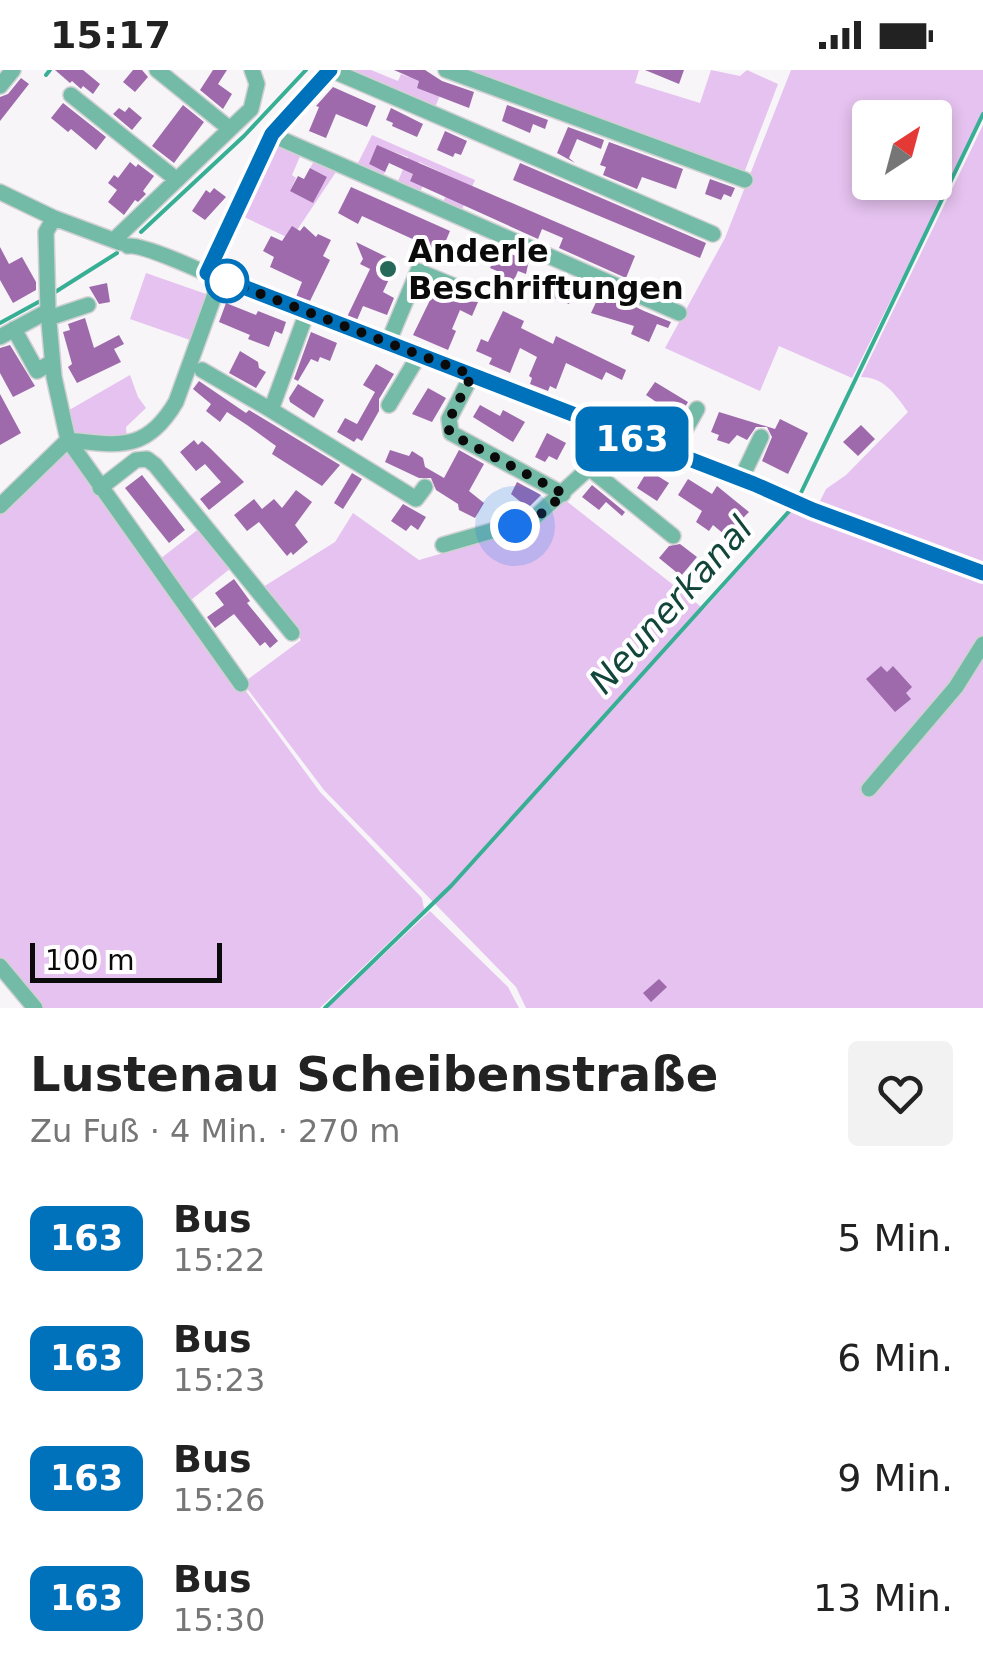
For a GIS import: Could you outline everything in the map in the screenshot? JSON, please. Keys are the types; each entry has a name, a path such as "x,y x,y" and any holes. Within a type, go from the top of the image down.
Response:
{"street":[{"path":"0,86 13,70"},
{"path":"157,70 230,129"},
{"path":"121,243 177,180 251,109 257,84 252,70"},
{"path":"3,496 68,440 124,445 152,430 169,415 213,276 272,134 330,70 714,234"},
{"path":"446,70 744,180"},
{"path":"71,96 177,180"},
{"path":"272,134 679,312"},
{"path":"0,192 121,243 135,253 161,256 808,508 983,572"},
{"path":"54,218 46,232 47,287 52,362 68,440 241,684"},
{"path":"388,343 418,271 466,290"},
{"path":"52,362 36,371 7,333 49,311 88,305"},
{"path":"271,410 307,312"},
{"path":"389,405 420,355"},
{"path":"202,370 416,499 425,488"},
{"path":"472,375 449,420 451,434 564,494"},
{"path":"672,454 696,410"},
{"path":"443,545 534,520 590,468 616,433"},
{"path":"741,479 761,437"},
{"path":"100,488 136,460 147,459 156,465 292,633"},
{"path":"590,468 673,536"},
{"path":"869,789 956,687 983,644"},
{"path":"0,966 35,1008"}],"shaded area":[{"path":"341,70 371,70 398,81 401,74 409,77 412,70 422,73 417,88 444,85 434,110"},
{"path":"455,70 639,70 635,83 700,103 711,70 740,76 747,70 778,84 744,173"},
{"path":"791,70 983,70 983,115 952,177 952,100 852,100 852,200 941,200 852,378 779,346 760,391 665,348 725,238"},
{"path":"983,125 983,1008 526,1008 516,987 324,790 243,683 301,640 263,587 335,542 353,513 419,560 533,527 565,500 704,609 794,508 817,507 826,489 846,475 908,412 883,383 861,377 947,200 952,200 952,189"},
{"path":"372,135 475,180 460,214 442,206 445,197 466,184 419,162 410,180 423,186 418,195 396,186 408,157 377,146 369,164 385,172 381,179 356,167"},
{"path":"278,144 301,154 290,191 324,182 327,177 310,168 316,158 338,169 291,239 244,217"},
{"path":"146,273 206,294 190,340 130,319"},
{"path":"130,375 146,408 126,427 127,440 74,435 64,413"},
{"path":"68,440 163,578 320,792 422,898 424,909 320,1008 40,1008 0,968 0,505"},
{"path":"200,528 231,568 186,604 156,562"},
{"path":"430,911 508,987 519,1008 327,1008"}],"building":[{"path":"55,70 83,70 100,84 93,94"},
{"path":"133,70 142,70 148,77 135,92 123,82"},
{"path":"213,70 227,70 218,84 232,94 223,109 200,90"},
{"path":"394,70 425,70 442,81 474,92 469,108 417,88 419,81"},
{"path":"645,70 684,70 679,84"},
{"path":"21,78 29,84 0,121 0,97 8,94"},
{"path":"333,87 376,106 367,127 336,114 326,138 309,131 319,107 316,106"},
{"path":"63,103 106,137 96,150 51,118"},
{"path":"183,105 204,122 174,163 152,146"},
{"path":"507,105 548,120 545,129 533,124 530,133 502,121"},
{"path":"129,107 142,118 132,130 113,114 119,108 125,112"},
{"path":"391,108 423,124 417,137 386,120"},
{"path":"568,127 604,140 601,149 577,139 569,158 575,163 557,153"},
{"path":"445,131 467,141 461,155 455,153 453,157 437,150"},
{"path":"609,142 683,169 676,189 642,177 637,189 603,175 606,167 600,165"},
{"path":"377,145 635,256 626,278 559,248 563,238 542,229 538,239 410,181 413,174 389,163 385,172 369,164"},
{"path":"130,162 154,176 143,191 146,194 138,202 135,200 124,215 108,202 117,190 108,183 114,175 118,178"},
{"path":"520,163 706,243 700,258 513,180"},
{"path":"310,168 327,177 313,203 290,191 298,176 304,179"},
{"path":"710,179 735,188 731,197 724,194 721,200 705,194"},
{"path":"351,187 450,231 441,252 362,216 358,224 338,213"},
{"path":"214,188 226,197 205,220 192,211 206,190 210,193"},
{"path":"292,226 300,231 304,226 316,237 318,234 331,240 323,256 330,260 310,301 296,297 302,282 270,267 274,257 263,251 271,236 282,241"},
{"path":"356,242 397,262 383,292 394,298 387,315 363,306 357,320 347,317 370,269 360,264 363,259"},
{"path":"0,247 9,264 22,257 36,282 36,290 13,303 0,280"},
{"path":"498,250 529,260 526,274 518,271 512,285 502,281 504,274 490,268"},
{"path":"550,274 577,285 569,304 542,293"},
{"path":"107,283 110,302 99,304 89,287"},
{"path":"424,286 462,301 478,302 472,316 460,310 448,350 413,335 431,298 421,294"},
{"path":"611,295 671,322 668,328 657,324 649,342 631,334 634,326 591,313 598,298 608,303"},
{"path":"226,303 286,322 282,334 275,331 269,347 248,339 250,335 219,322"},
{"path":"503,311 524,321 521,328 553,344 556,336 626,370 622,380 606,372 602,380 566,363 556,389 550,386 548,391 530,384 537,357 520,348 510,373 489,364 492,358 476,351 481,339 488,342"},
{"path":"85,318 94,348 119,335 124,344 114,349 121,362 77,383 68,367 72,364 63,332 70,330 68,324"},
{"path":"311,332 337,343 330,361 311,359 298,381 294,379"},
{"path":"10,345 35,386 13,397 0,373 0,348"},
{"path":"240,351 266,372 256,388 229,373"},
{"path":"376,364 394,374 362,441 357,438 354,442 337,432 345,418 357,424 375,392 363,385"},
{"path":"199,381 246,413 249,410 340,465 322,486 272,454 276,446 227,412 220,422 206,411 211,404 193,389"},
{"path":"655,382 688,402 671,431 656,420 665,408 646,395"},
{"path":"298,384 324,400 314,418 290,402"},
{"path":"428,388 446,398 432,422 412,414"},
{"path":"0,394 21,433 0,445"},
{"path":"480,405 500,416 503,410 525,422 513,442 473,417"},
{"path":"719,412 775,429 780,419 808,433 788,474 762,461 772,437 767,427 756,427 747,440 737,435 729,444 717,440 719,435 711,432"},
{"path":"861,425 875,439 858,456 843,442"},
{"path":"547,433 566,443 557,460 549,456 545,462 535,457"},
{"path":"194,440 198,445 202,441 244,482 209,510 200,499 221,482 205,464 196,471 180,452"},
{"path":"390,450 409,456 412,451 423,458 425,467 444,478 459,450 484,464 469,491 484,503 475,518 436,490 431,478 419,478 385,462"},
{"path":"648,470 669,483 657,501 637,488"},
{"path":"352,473 362,479 343,509 334,503"},
{"path":"142,475 185,530 169,543 125,488"},
{"path":"688,479 712,494 717,486 749,512 741,520 750,527 736,544 713,525 709,531 696,522 702,511 678,495"},
{"path":"517,482 541,495 528,508 511,494"},
{"path":"592,485 625,512 622,516 606,502 599,510 582,497"},
{"path":"296,490 312,502 295,525 308,542 293,555 291,552 287,556 259,522 247,531 234,515 254,499 262,509 274,499 282,508"},
{"path":"403,504 426,517 418,530 411,525 406,531 391,521"},
{"path":"680,544 697,557 681,576 659,558 669,546"},
{"path":"234,579 250,601 247,603 278,641 270,648 265,642 260,646 234,614 215,628 207,617 224,605 215,593"},
{"path":"881,666 887,672 893,666 912,687 906,693 911,699 895,712 866,679"},
{"path":"659,979 667,987 651,1002 643,993"}],"waterway":[{"path":"46,75 50,70"},
{"path":"141,232 244,136 306,70"},
{"name":"Neunerkanal","path":"798,499 983,114"},
{"path":"52,294 117,253"},
{"path":"0,323 44,299"},
{"name":"Neunerkanal","path":"325,1008 451,886 793,507"}],"bus line":[{"name":"163","path":"330,70 272,134 207,273 983,573"}],"place":[{"name":"Anderle Beschriftungen","path":"388,269"}],"route":[{"path":"227,281 472,375 449,420 451,434 564,494 534,520 515,526"}]}
